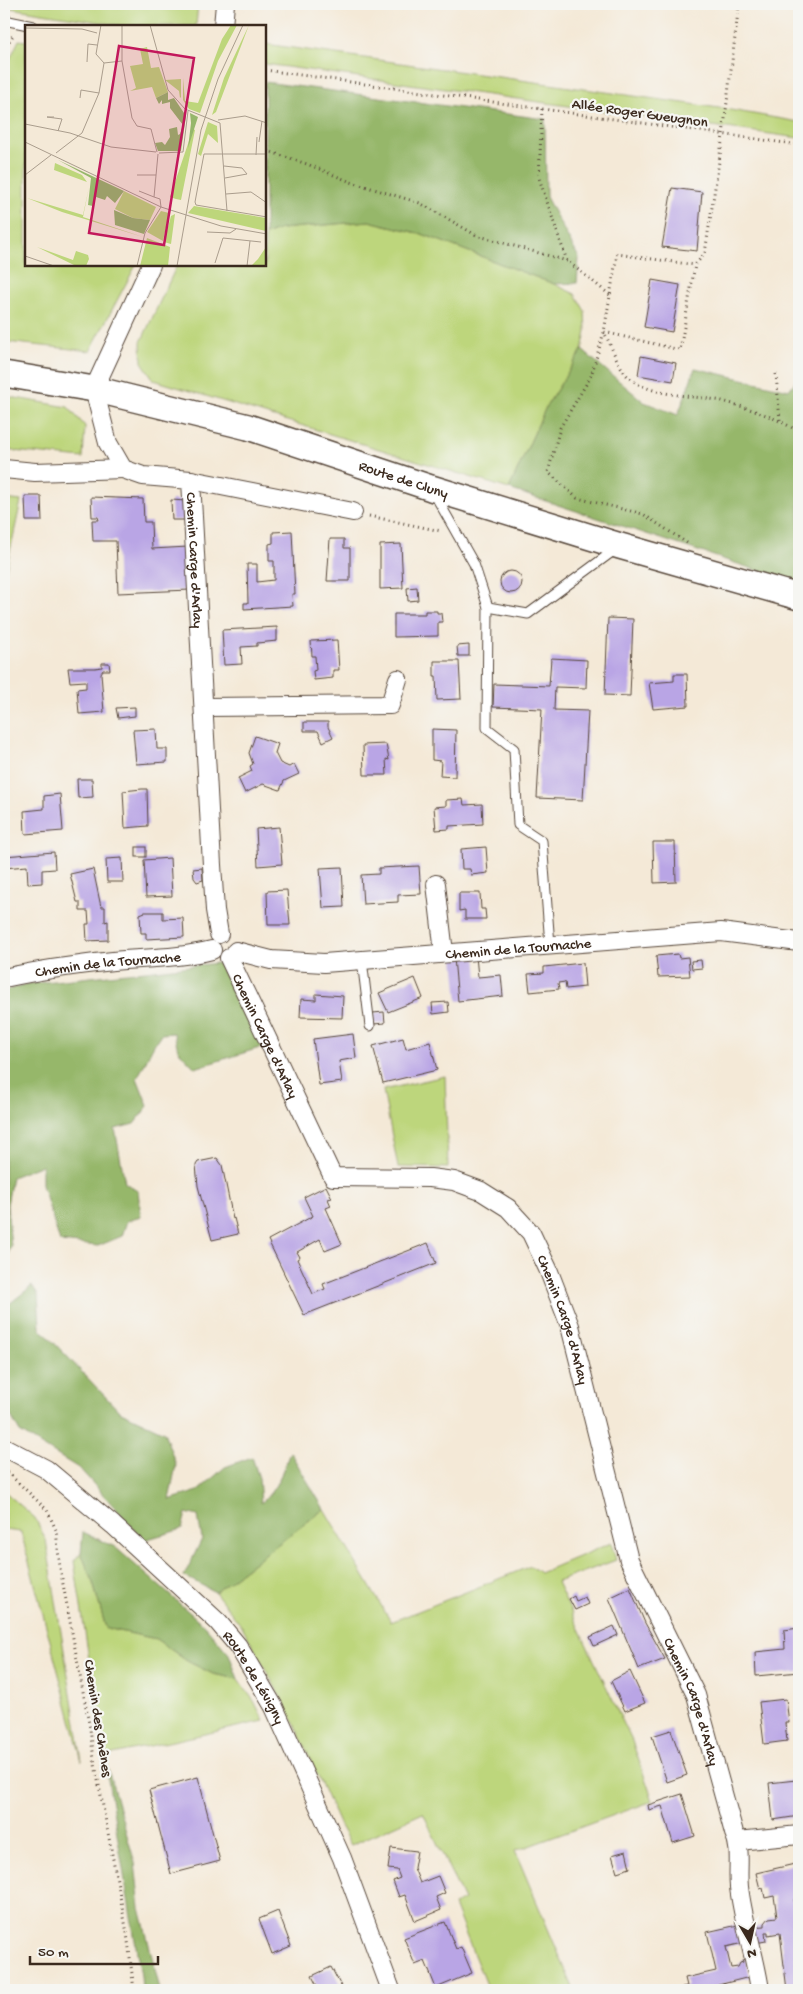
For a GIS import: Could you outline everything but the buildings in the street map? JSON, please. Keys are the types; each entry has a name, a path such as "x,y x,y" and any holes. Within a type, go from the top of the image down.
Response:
{"main road":[{"name":"Route de Cluny","path":"4,374 94,389 248,427 431,488 620,546 799,597"}],"street":[{"path":"223,25 225,4"},
{"path":"123,470 108,443 94,389 151,266"},
{"name":"Chemin Carge d'Arlay","path":"4,469 35,472 123,470 143,476 191,480 212,874 219,934"},
{"path":"191,480 353,512"},
{"path":"204,707 390,705 398,679"},
{"path":"436,884 444,953"},
{"name":"Chemin de la Tournache","path":"233,955 271,960 324,963 721,932 799,942"},
{"path":"224,933 233,936 237,941 233,955 220,958 212,950 213,941 219,934 224,933"},
{"name":"Chemin de la Tournache","path":"4,978 50,968 164,958 212,950"},
{"name":"Chemin Carge d'Arlay","path":"233,955 333,1177 430,1178 454,1181 481,1192 508,1208 531,1233 548,1269 570,1326 629,1560 696,1695 734,1833 738,1841 739,1886 748,1939 760,1990"},
{"name":"Route de Lévigny","path":"4,1447 46,1469 113,1524 218,1622 238,1646 274,1707 342,1858 391,1990"},
{"path":"738,1841 799,1835"}],"lane":[{"path":"4,20 28,25"},
{"path":"431,488 474,564 488,607 486,728 514,749 518,825 542,841 550,945"},
{"path":"488,607 528,614 620,546"},
{"path":"362,960 370,1026"}],"path":[{"path":"738,4 723,135 799,145"},
{"path":"4,55 6,44 23,24"},
{"name":"Allée Roger Gueugnon","path":"266,70 723,135 705,253 695,265 680,350 604,332"},
{"path":"542,108 538,178 567,261"},
{"path":"266,148 268,151 351,182 420,203 476,235 567,261 610,295"},
{"path":"690,544 644,514 577,498 548,472 560,428 591,376 604,332 617,254 695,265"},
{"path":"604,332 625,373 640,385 659,391 723,402 780,420 799,432"},
{"path":"776,374 780,420"},
{"path":"353,512 457,535"},
{"name":"Chemin des Chênes","path":"4,1469 47,1510 56,1530 60,1568 127,1933 134,1990"}],"green space":[{"path":"4,4 198,4 196,25 118,25 4,7"},
{"path":"19,40 25,41 25,266 135,266 90,351 6,342 4,85 7,65"},
{"path":"266,44 719,108 799,122 799,138 266,64"},
{"path":"266,82 545,119 546,197 579,258 577,283 554,284 422,234 369,221 281,229 266,235"},
{"path":"369,221 422,234 554,284 575,294 585,311 586,331 582,350 546,407 509,489 154,380 142,362 141,342 177,266 266,266 266,235 281,229"},
{"path":"582,350 644,402 678,415 695,368 789,390 799,376 799,584 509,489 546,407"},
{"path":"4,396 68,407 85,426 83,458 4,450"},
{"path":"4,499 21,501 4,579"},
{"path":"218,963 266,1046 195,1068 178,1050 174,1033 161,1034 137,1078 148,1106 134,1124 115,1129 125,1183 138,1191 141,1217 127,1221 122,1236 98,1246 60,1242 42,1185 42,1165 12,1177 7,1205 11,1246 4,1265 4,991 27,984"},
{"path":"445,1076 448,1168 398,1167 383,1090"},
{"path":"32,1286 38,1294 40,1328 119,1411 164,1432 176,1465 169,1500 198,1491 225,1467 252,1457 259,1478 261,1503 275,1486 290,1452 324,1509 215,1592 184,1576 202,1539 198,1516 186,1513 182,1529 144,1540 80,1469 20,1432 4,1404 4,1308"},
{"path":"4,1491 35,1518 46,1540 82,1761 21,1532 4,1530"},
{"path":"324,1509 391,1622 531,1566 540,1573 611,1543 616,1560 557,1582 632,1741 653,1801 515,1851 574,1990 488,1990 454,1905 464,1900 423,1813 351,1845 340,1826 290,1714 243,1628 215,1592"},
{"path":"83,1532 115,1547 205,1626 229,1654 238,1679 213,1674 187,1661 156,1639 106,1628 93,1583 81,1552"},
{"path":"81,1552 93,1583 106,1628 156,1639 187,1661 213,1674 238,1679 254,1701 264,1721 104,1756 74,1561"},
{"path":"104,1756 135,1863 140,1908 160,1990 142,1990"}]}
